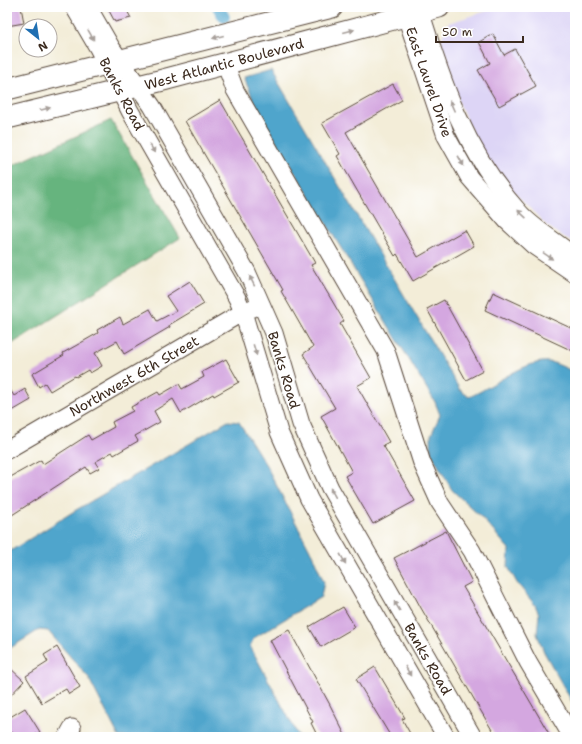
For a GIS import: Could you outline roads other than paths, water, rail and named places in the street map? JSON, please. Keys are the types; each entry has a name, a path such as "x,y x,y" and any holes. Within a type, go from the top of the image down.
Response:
{"main road":[{"name":"West Atlantic Boulevard","path":"7,89 113,63 320,8"},
{"name":"West Atlantic Boulevard","path":"7,118 129,89 417,10"}],"street":[{"name":"Banks Road","path":"74,7 129,89 227,278 243,312 279,432 309,499 446,737"},
{"name":"Banks Road","path":"88,7 113,63"},
{"name":"East Laurel Drive","path":"417,10 446,91 462,129 485,169 520,213 566,250 575,255"},
{"name":"East Laurel Drive","path":"417,10 446,136 469,177 507,221 534,246 575,274"},
{"path":"225,63 235,90 386,351 422,463 440,503 472,551 528,662 572,737"},
{"name":"Banks Road","path":"129,89 156,112 228,236 263,305 280,354 301,424 330,488 473,737"},
{"name":"Northwest 6th Street","path":"7,450 243,312 263,305"},
{"path":"285,447 307,476 345,543 362,544"}],"water":[{"path":"271,70 460,390 469,397 519,369 540,362 549,362 575,372 575,707 544,652 537,634 539,614 535,605 517,583 508,567 509,549 482,518 452,490 431,453 431,435 440,415 435,402 261,117 244,78"},
{"path":"228,421 239,422 266,465 312,554 324,582 321,597 254,638 250,646 299,737 119,737 88,677 48,631 39,630 7,650 7,553 76,510"}],"waterway":[{"path":"218,7 224,17"}]}
